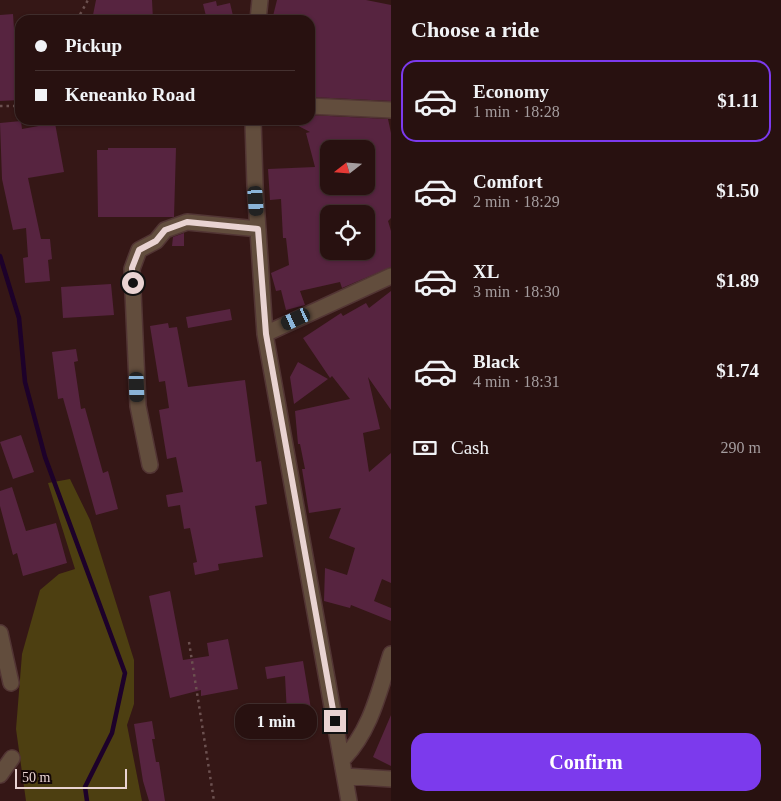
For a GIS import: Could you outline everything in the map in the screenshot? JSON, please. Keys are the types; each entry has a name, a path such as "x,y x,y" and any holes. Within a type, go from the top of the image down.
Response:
{"street":[{"path":"258,15 260,0"},
{"path":"315,106 390,110"},
{"path":"253,125 258,229 266,334 349,801"},
{"path":"150,465 138,406 132,268 139,250 156,241 165,230 187,222 258,229"},
{"path":"266,334 391,276"},
{"path":"0,633 11,683"},
{"path":"342,760 356,747 364,732 391,654"},
{"path":"0,775 12,758"},
{"path":"345,776 391,779"}],"path":[{"path":"80,15 88,0"},
{"path":"0,106 15,106"},
{"path":"190,642 214,801"}],"shaded area":[{"path":"70,479 90,520 134,660 134,704 127,725 142,801 26,801 16,729 22,654 40,590 59,574 75,569 48,483"}],"building":[{"path":"96,0 152,0 153,15 93,15"},
{"path":"277,0 366,0 391,5 391,101 315,97 315,15 273,15"},
{"path":"216,1 217,6 230,3 233,15 206,15 203,4"},
{"path":"13,14 15,100 0,101 0,15"},
{"path":"315,115 388,119 391,133 391,218 388,221 391,231 391,267 342,288 340,282 300,291 305,305 286,310 281,290 276,291 271,273 289,265 286,238 283,238 281,199 270,200 268,169 315,167 306,133 310,132 297,125 315,125"},
{"path":"15,122 15,125 22,125 22,129 55,125 64,172 28,178 41,239 50,239 52,259 48,260 50,281 25,283 23,258 28,257 26,228 13,230 2,179 0,123"},
{"path":"108,148 176,148 174,217 98,217 97,150 108,150"},
{"path":"184,233 184,246 172,246 173,237"},
{"path":"111,284 114,315 63,318 61,287"},
{"path":"391,291 391,410 368,377 380,429 363,433 369,472 391,453 391,583 382,579 374,601 391,608 391,621 351,605 350,608 324,601 325,568 347,575 355,548 329,538 341,508 309,513 302,469 305,469 300,444 298,444 295,411 350,399 332,376 330,378 303,338 341,313 343,316 366,303 369,308"},
{"path":"230,309 232,320 188,328 186,317"},
{"path":"168,323 169,328 177,327 188,387 245,380 256,462 261,461 267,504 255,506 263,557 218,564 219,570 195,575 193,563 197,562 190,528 184,529 180,505 168,507 166,495 183,492 176,457 167,459 159,410 169,408 165,381 159,382 150,326"},
{"path":"76,349 78,361 74,362 81,409 85,408 103,473 108,471 118,509 96,515 63,398 58,399 52,352"},
{"path":"298,362 328,379 294,404 290,377"},
{"path":"21,435 34,472 13,479 0,442"},
{"path":"12,487 26,531 56,523 67,563 23,576 17,553 13,555 0,506 0,491"},
{"path":"170,591 183,660 209,656 207,643 228,639 238,689 201,696 201,690 170,698 149,596"},
{"path":"303,661 313,721 300,724 298,712 287,714 285,676 267,679 265,667"},
{"path":"391,715 391,766 373,757"},
{"path":"152,721 155,739 152,739 156,762 159,762 165,801 149,801 143,781 134,724"}],"waterway":[{"path":"0,256 19,318 25,382 45,457 125,673 112,733 85,787 87,801"}],"route":[{"path":"133,283 132,268 139,250 156,241 165,230 187,222 258,229 266,334 302,548 335,721"}]}
